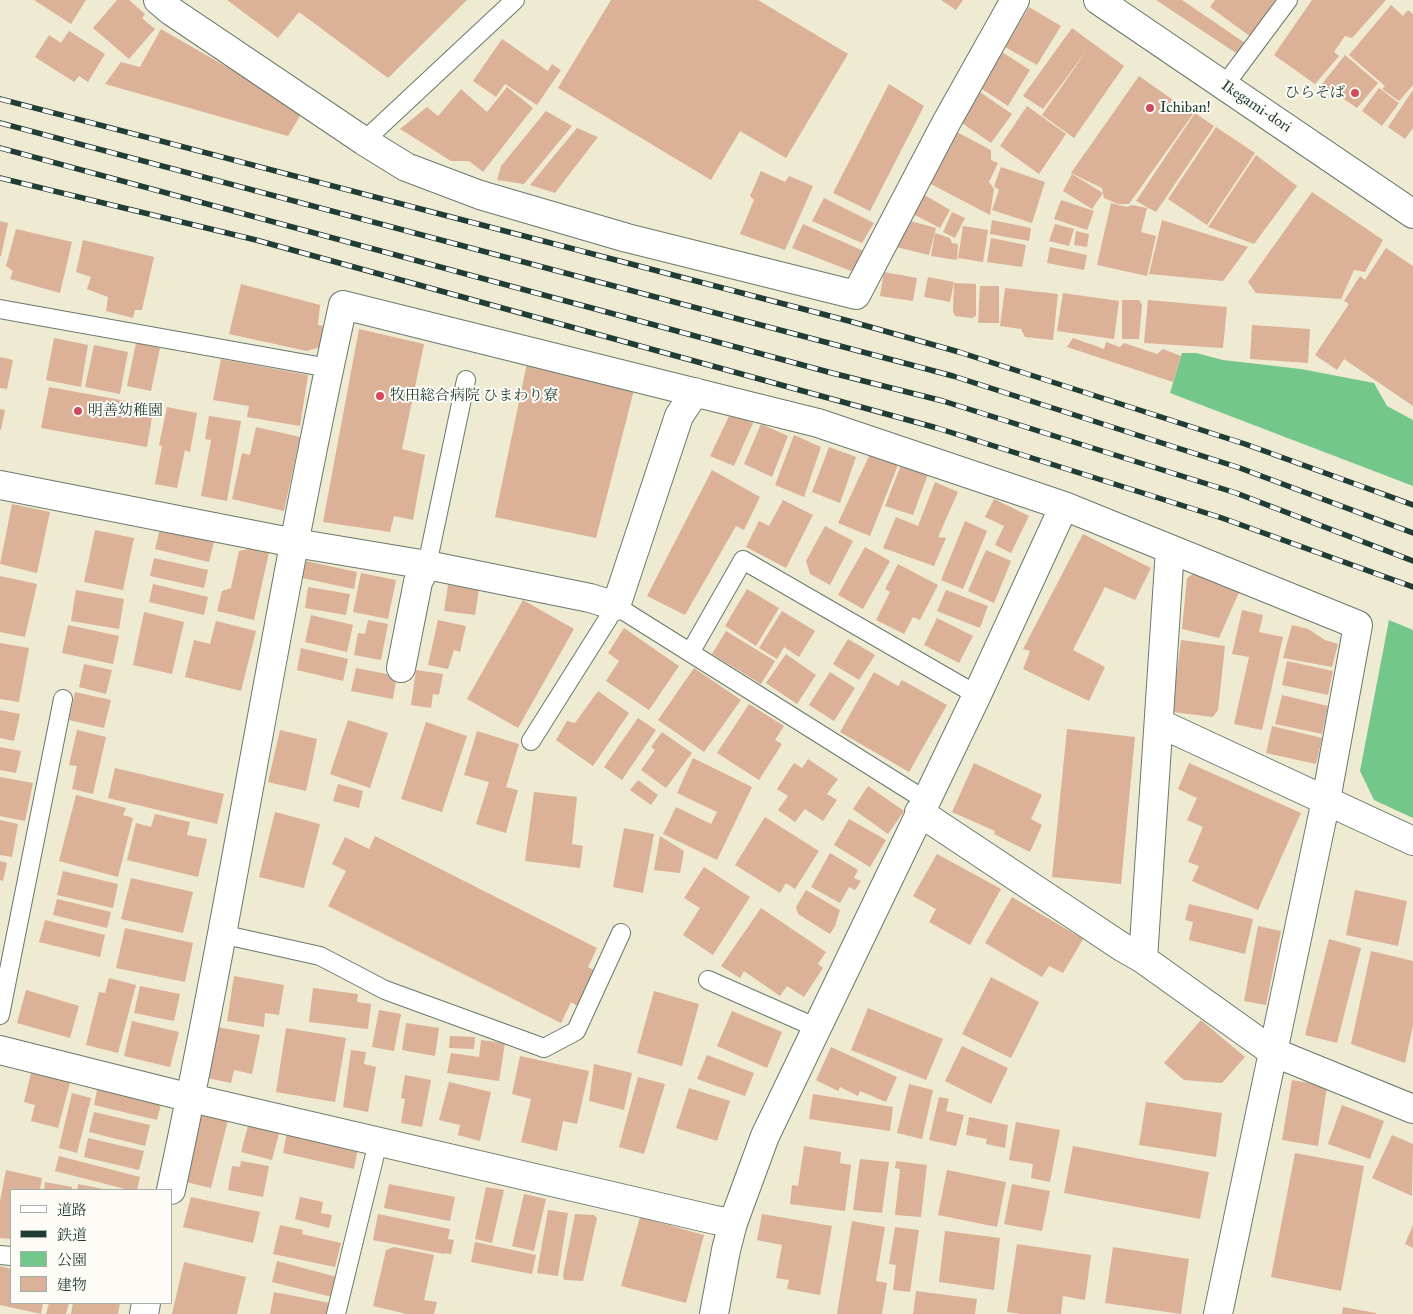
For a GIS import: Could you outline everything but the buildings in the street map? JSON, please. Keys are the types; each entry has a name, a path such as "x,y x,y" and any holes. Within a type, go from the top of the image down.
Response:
{"street":[{"path":"158,0 171,11 364,141 406,167 480,195 627,238 856,295 946,123 1015,0"},
{"name":"Ikegami-dori","path":"1098,0 1413,214"},
{"path":"171,1189 191,1098 295,543 343,305 818,423 1064,506 1358,625 1326,800 1218,1314"},
{"path":"1,489 295,543 428,565 590,598 616,606 679,416 696,392"},
{"path":"719,1313 726,1250 732,1223 765,1136 977,695 1064,506"},
{"path":"1128,956 1159,723 1170,549"},
{"path":"401,668 418,582 428,565"},
{"path":"1159,723 1413,841"},
{"path":"922,806 1128,956 1273,1052 1413,1109"},
{"path":"0,1050 191,1098 732,1223"}],"lane":[{"path":"364,141 515,0"},
{"path":"1224,86 1288,0"},
{"path":"0,309 329,368"},
{"path":"428,565 466,380"},
{"path":"690,652 743,560 977,695"},
{"path":"531,741 616,606 690,652 922,806"},
{"path":"0,1015 63,699"},
{"path":"221,934 320,956 384,990 544,1048 576,1031 621,933"},
{"path":"708,980 817,1028"},
{"path":"336,1314 378,1142"}],"green space":[{"path":"1182,353 1196,353 1223,360 1301,369 1374,383 1387,406 1413,420 1413,486 1170,393"},
{"path":"1389,620 1413,630 1413,818 1374,800 1360,771"}],"railway":[{"path":"0,99 849,321 959,352 1245,444 1413,505"},
{"path":"0,123 953,376 1240,468 1413,533"},
{"path":"0,148 832,373 943,401 1236,493 1413,561"},
{"path":"0,178 256,240 937,428 1222,518 1413,587"}],"place":[{"name":"ひらそば","path":"1355,93"},
{"name":"Ichiban!","path":"1150,108"},
{"name":"牧田総合病院 ひまわり寮","path":"380,396"},
{"name":"明善幼稚園","path":"78,411"}]}
